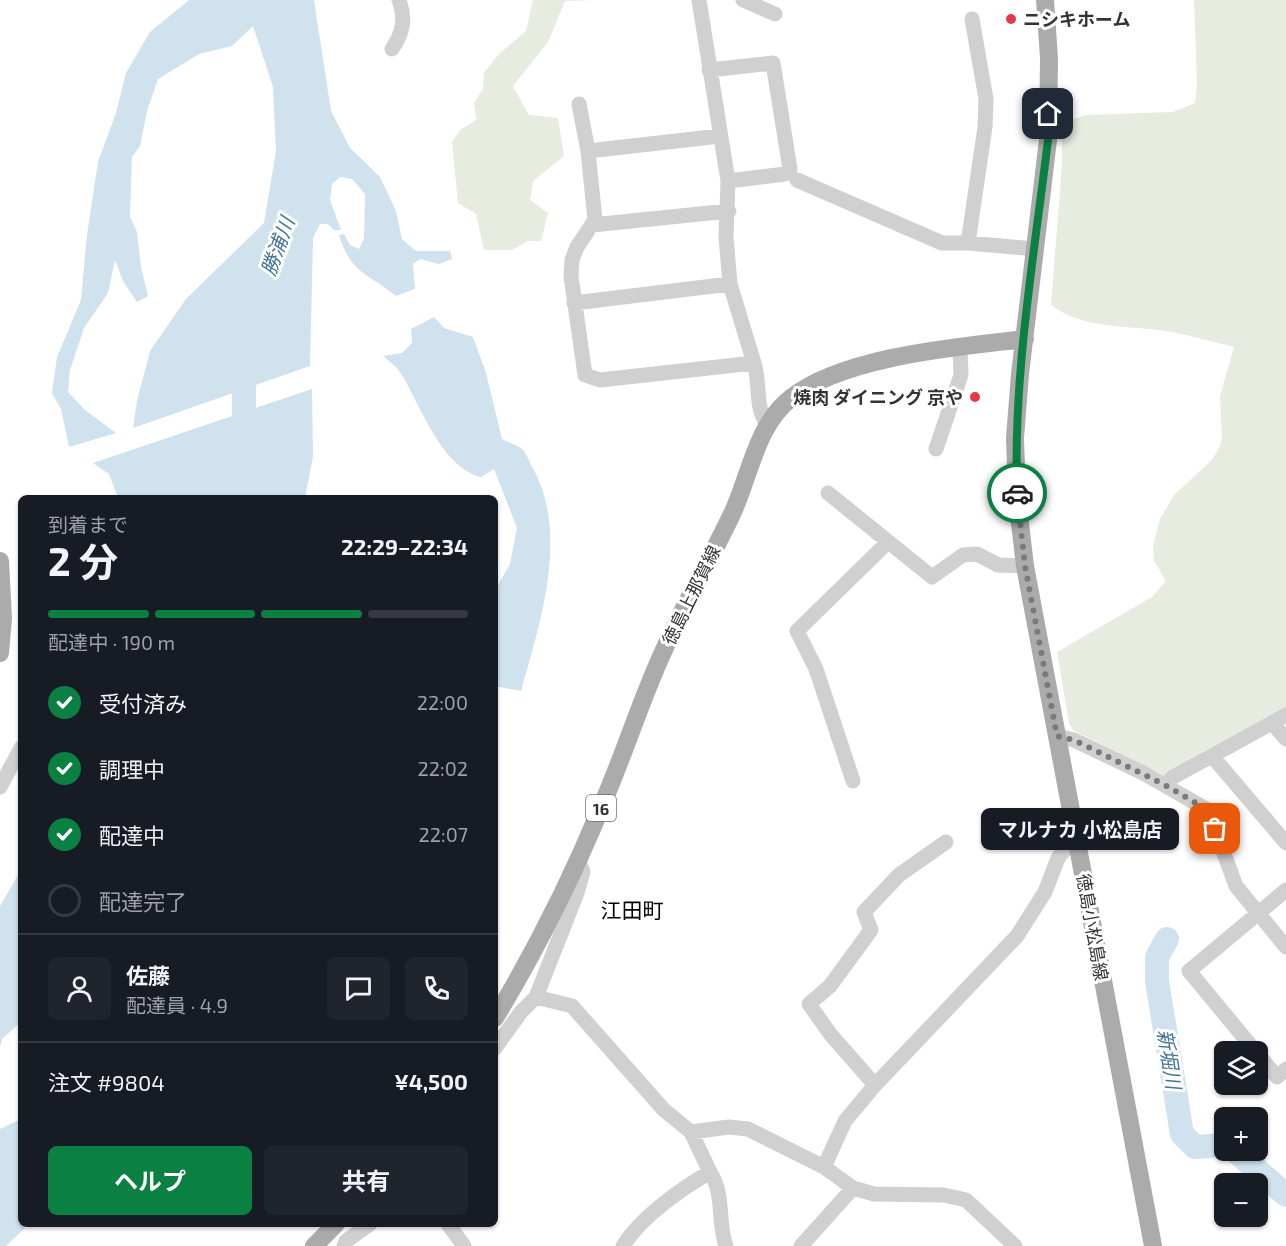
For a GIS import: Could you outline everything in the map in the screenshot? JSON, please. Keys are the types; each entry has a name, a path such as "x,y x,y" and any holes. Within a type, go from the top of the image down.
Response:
{"main road":[{"name":"徳島小松島線","path":"1045,0 1049,58 1048,140 1015,438 1017,498 1025,566 1153,1246"},
{"name":"徳島上那賀線","path":"498,1013 554,912 578,860 602,806 662,653 733,512 768,426 790,399 828,376 862,366 960,347 1025,339"},
{"path":"0,561 3,618 0,653"},
{"path":"314,1246 333,1227"}],"street":[{"path":"699,0 728,181 729,211 726,237 730,284 754,363 759,389 758,409 768,426"},
{"path":"743,0 775,14"},
{"path":"392,49 401,34 405,3"},
{"path":"968,243 985,127 986,99 972,19"},
{"path":"709,70 773,63 790,169 784,174 728,181"},
{"path":"579,104 588,151 595,213 592,225 585,233 572,260 574,303 585,375 600,380 754,363"},
{"path":"588,151 720,136"},
{"path":"797,180 942,243 1035,249"},
{"path":"592,225 729,211"},
{"path":"574,303 730,284"},
{"path":"936,449 961,375 960,347"},
{"path":"828,493 932,577 963,555 977,554 998,565 1025,566"},
{"path":"853,781 816,669 796,631 888,542"},
{"path":"1165,785 1173,777 1286,715"},
{"path":"1272,723 1286,739"},
{"path":"1057,736 1074,740 1165,785 1208,810 1236,886 1286,947"},
{"path":"0,787 18,754"},
{"path":"1212,756 1286,843"},
{"path":"875,1085 831,1035 809,1004 830,986 871,930 864,912 899,875 946,842"},
{"path":"824,1167 845,1121 875,1085 1017,936 1045,892 1058,858 1067,848 1078,843"},
{"path":"498,1044 521,1012 536,997 577,893 583,872 578,860"},
{"path":"1247,1041 1188,971 1286,890"},
{"path":"536,997 572,1006 664,1110 691,1132 720,1196 721,1229 726,1246"},
{"path":"1268,1066 1277,1077 1286,1069"},
{"path":"691,1132 729,1127 748,1129 824,1167 853,1188 874,1194 944,1195 966,1200 1015,1246"},
{"path":"623,1246 630,1233 684,1187 710,1172"},
{"path":"801,1246 853,1188"},
{"path":"344,1244 354,1227"},
{"path":"344,1244 366,1227"},
{"path":"450,1227 464,1246"}],"shaded area":[{"path":"533,0 594,0 565,1 548,42 513,86 529,115 558,118 564,156 533,181 530,200 548,213 541,241 528,241 512,250 484,250 476,214 458,203 452,142 460,130 476,120 474,103 483,89 484,72 500,53 526,31"},
{"path":"1194,0 1286,0 1286,707 1163,776 1073,730 1069,723 1057,652 1152,597 1166,581 1154,561 1153,546 1160,519 1174,495 1212,460 1219,448 1222,439 1220,396 1234,347 1171,332 1093,323 1064,313 1051,305 1062,165 1062,130 1070,120 1086,115 1173,112 1195,103 1197,85"}],"water":[{"path":"189,0 314,0 331,111 350,148 380,177 396,211 402,239 416,251 450,251 452,259 439,264 420,259 413,264 415,289 396,296 362,272 349,258 339,235 344,234 350,245 359,249 364,239 365,194 352,179 340,177 332,184 330,200 341,230 334,230 328,224 320,224 313,238 310,366 133,428 137,401 150,351 186,299 264,223 276,151 273,87 253,26 232,46 199,54 158,79 147,111 140,146 132,157 130,217 137,232 141,267 148,296 137,302 123,281 115,260 108,293 84,328 70,370 68,392 85,410 116,433 69,447 61,409 52,393 57,357 81,300 87,235 98,162 116,113 126,73 150,32"},
{"path":"434,317 444,328 473,337 486,373 502,439 524,452 544,496 549,523 548,580 543,609 521,691 498,687 498,585 510,564 517,528 494,469 481,477 467,471 454,461 433,433 400,372 383,356 402,353 412,343 411,329"},
{"path":"312,389 313,456 306,495 117,495 109,474 93,463"},
{"path":"18,875 18,1025 2,1039 0,1047 0,906"},
{"path":"18,1120 18,1227 26,1227 6,1246 0,1246 0,1129"}],"waterway":[{"name":"勝浦川","path":"237,495 244,454 244,357"},
{"name":"新堀川","path":"1167,939 1157,957 1157,981 1182,1134 1195,1147 1214,1146"},
{"name":"新堀川","path":"1247,1161 1286,1195"}],"way so far":[{"path":"1017,493 1025,566 1057,736 1074,740 1143,773 1208,810 1215,829"}],"place":[{"name":"ニシキホーム","path":"1011,19"},
{"name":"焼肉 ダイニング 京や","path":"975,397"},
{"name":"マルナカ 小松島店","path":"1215,829"}],"district":[{"name":"江田町","path":"632,909"}],"route":[{"path":"1017,493 1015,438 1020,374 1048,140 1048,114"}]}
